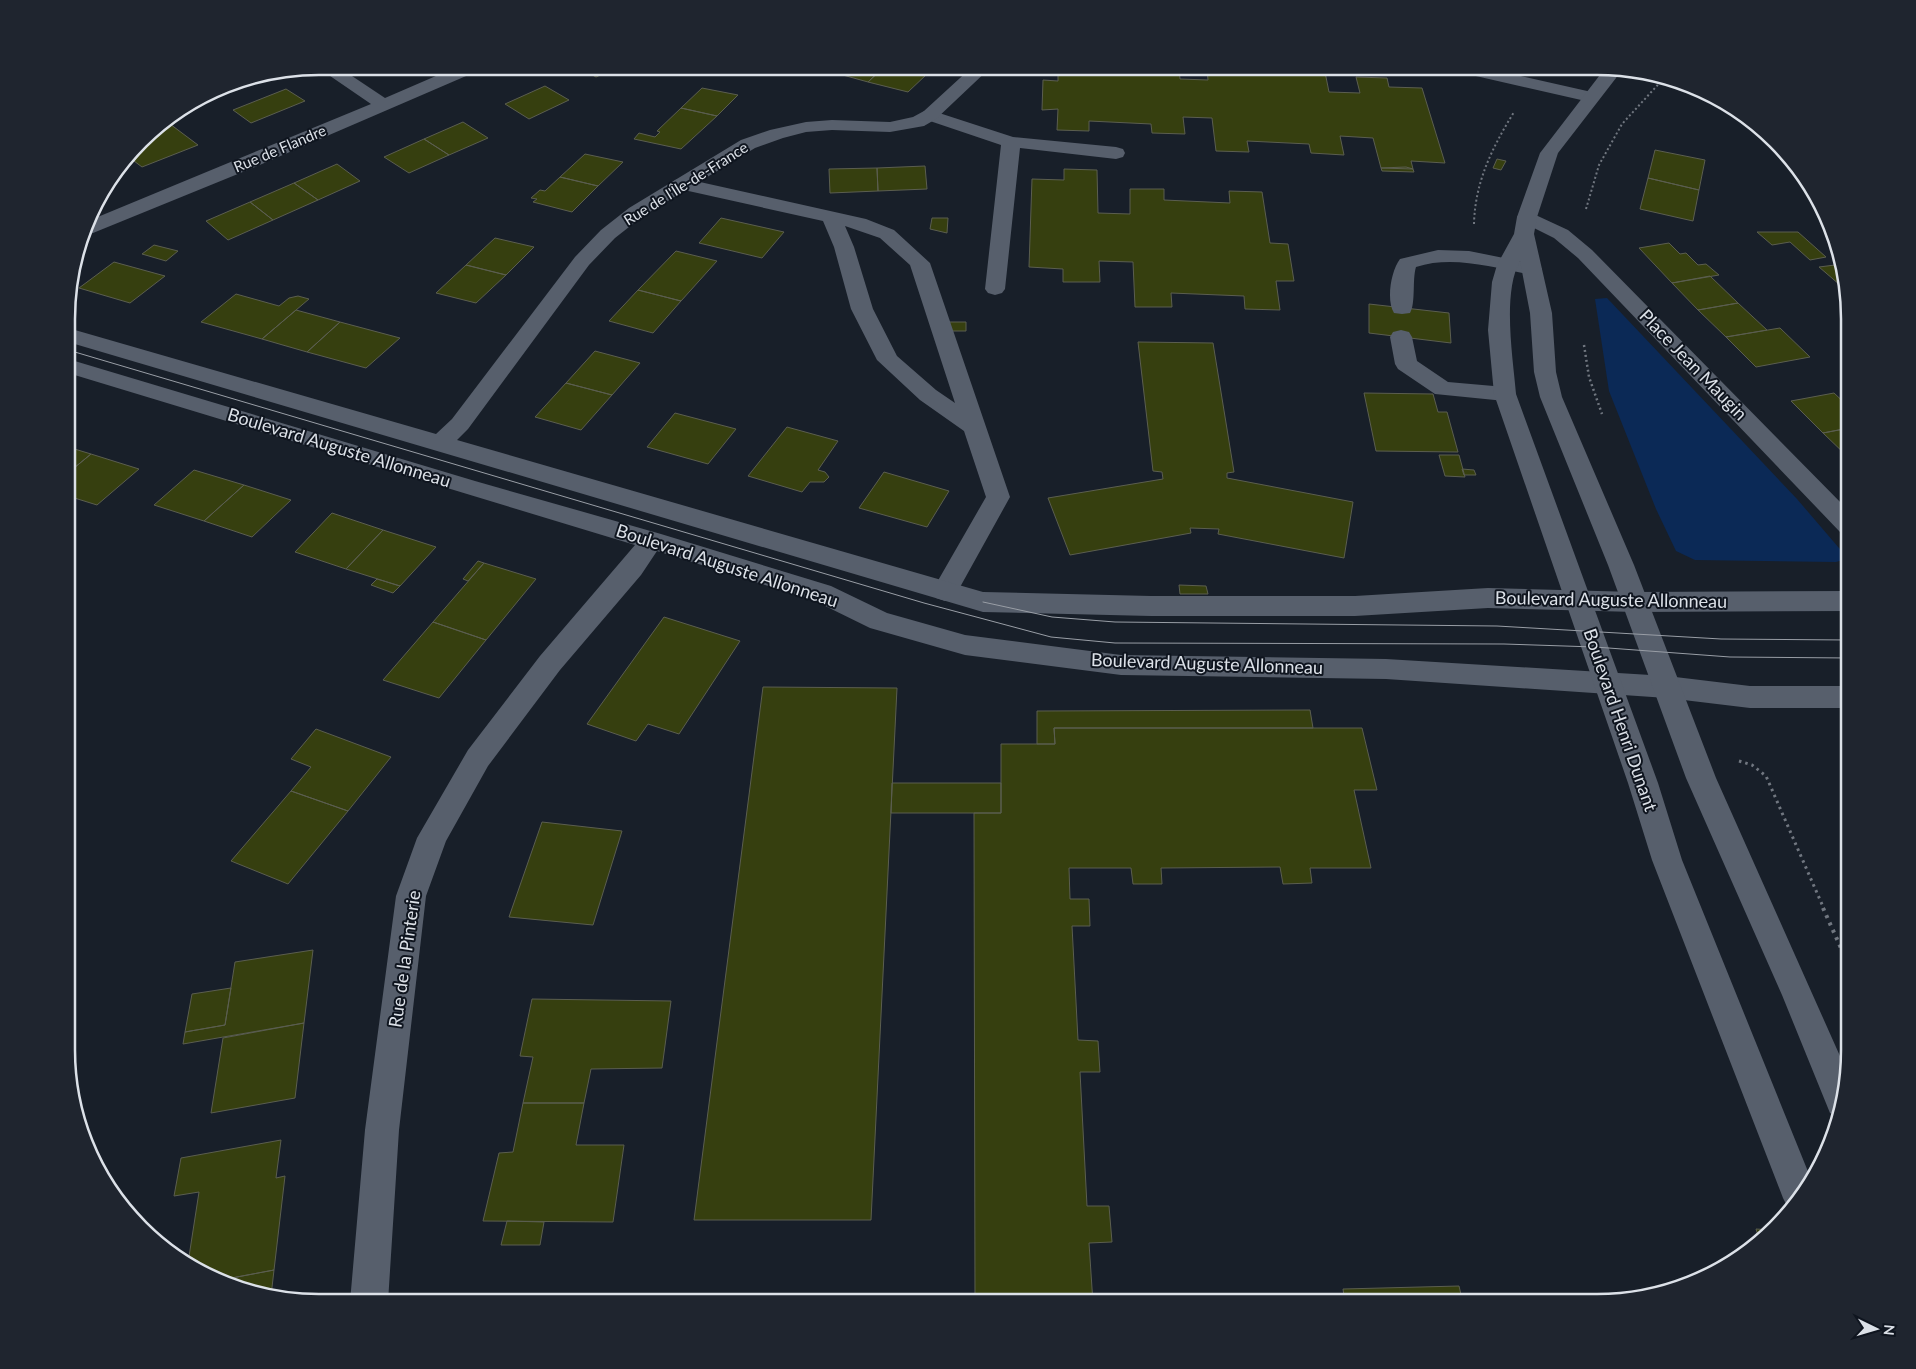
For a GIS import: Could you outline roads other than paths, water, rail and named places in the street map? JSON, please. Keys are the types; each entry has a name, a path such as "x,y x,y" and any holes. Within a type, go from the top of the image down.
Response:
{"street":[{"path":"339,75 383,104"},
{"name":"Rue de Flandre","path":"94,226 248,164 452,75"},
{"name":"Rue de l'Île-de-France","path":"441,443 460,424 582,261 608,234 636,212 748,144 777,134 806,127 832,125 905,126 918,122 930,115 972,75"},
{"path":"1495,75 1590,97"},
{"name":"Boulevard Henri Dunant","path":"1608,76 1549,152 1526,225 1507,265 1502,282 1500,330 1505,394 1578,599 1670,868 1798,1189"},
{"path":"930,115 1011,142 1116,153"},
{"path":"995,289 1011,142"},
{"path":"682,184 859,223 887,234 920,263 998,497 945,591"},
{"path":"831,216 844,247 862,310 888,360 928,395 975,427"},
{"path":"1526,225 1541,313 1545,372 1551,397 1635,602 1694,759 1837,1090"},
{"name":"Place Jean Maugin","path":"1526,225 1561,234 1585,254 1841,518"},
{"path":"1402,308 1402,278 1407,263 1422,257 1439,254 1532,269"},
{"name":"Boulevard Auguste Allonneau","path":"75,337 983,602 1151,606 1355,606 1488,598 1635,602 1841,601"},
{"path":"1401,337 1406,364 1421,376 1443,389 1505,394"},
{"name":"Boulevard Auguste Allonneau","path":"75,368 466,487 652,540 822,593 879,621 966,645 1120,665 1386,669 1667,687 1750,697 1841,697"},
{"name":"Rue de la Pinterie","path":"370,1294 382,1130 411,896 432,838 478,758 550,663 632,568 652,540"}],"tram line":[{"path":"75,352 924,603 1051,637 1115,643 1504,644 1595,647 1730,657 1841,658"},
{"path":"983,602 1052,617 1115,622 1497,626 1721,639 1841,640"}]}
